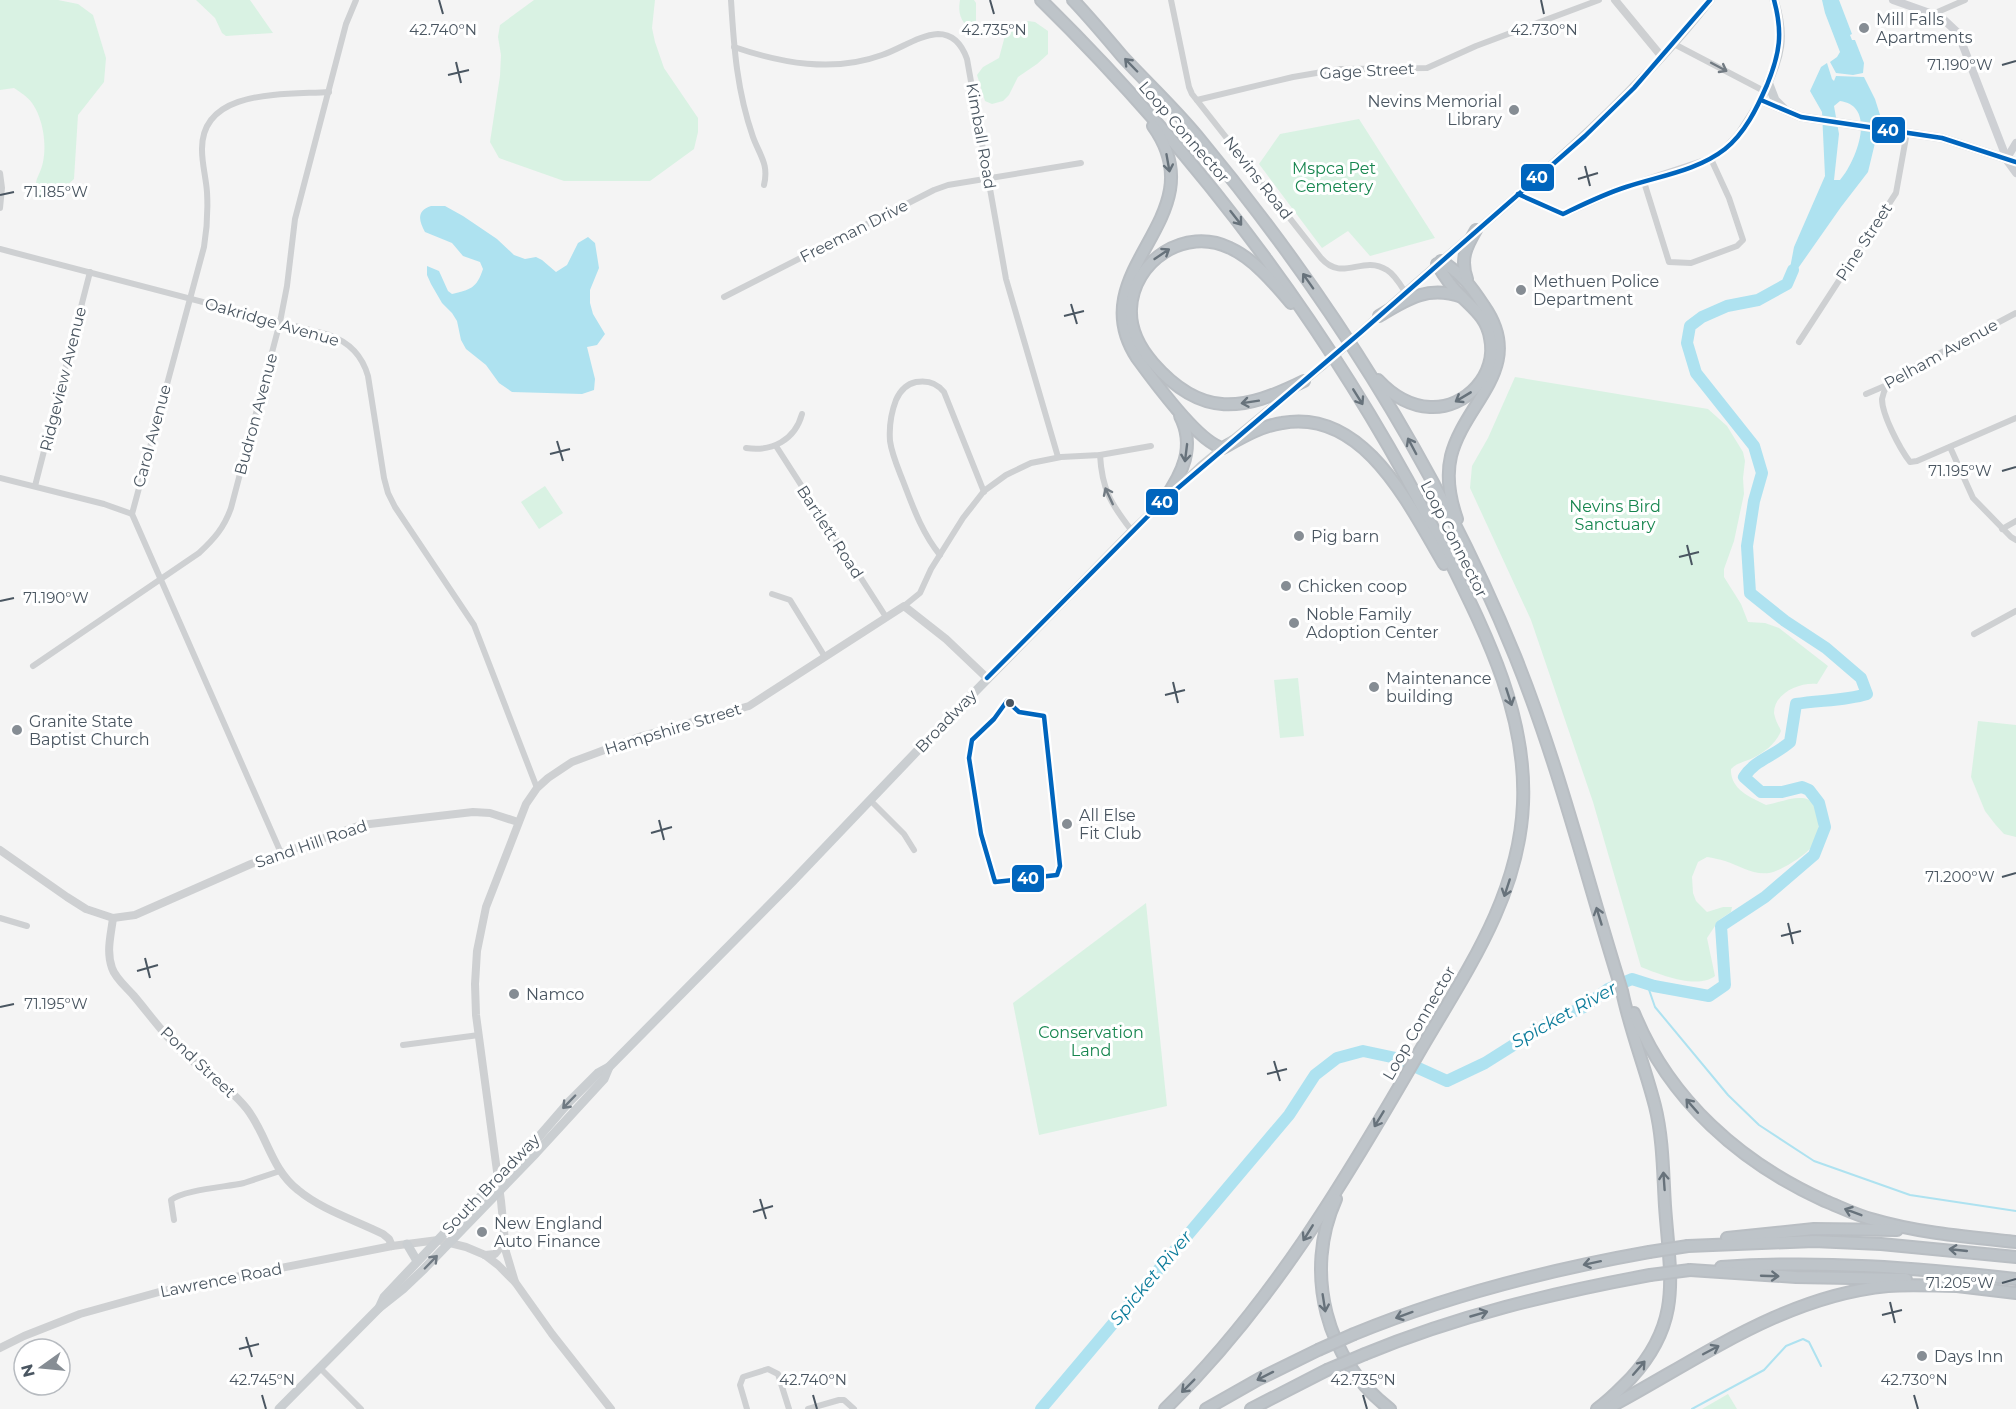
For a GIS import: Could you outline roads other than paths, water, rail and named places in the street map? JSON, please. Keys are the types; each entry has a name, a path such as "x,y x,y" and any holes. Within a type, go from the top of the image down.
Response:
{"highway":[{"name":"Loop Connector","path":"1041,0 1103,62 1160,126 1218,194 1281,278 1388,444 1443,547 1485,634 1509,696 1519,737 1523,808 1517,853 1506,891 1493,924 1350,1166"},
{"name":"Loop Connector","path":"1073,0 1203,144 1279,240 1339,326 1399,421 1468,553 1527,686 1622,992"},
{"path":"1103,62 1154,128 1164,145 1169,161 1170,186 1165,210 1128,281 1123,298 1122,316 1126,338 1131,348 1173,403 1202,436 1216,447 1223,448 1270,426 1290,422 1323,424 1352,437 1374,459 1400,493 1485,634"},
{"path":"1470,285 1464,269 1464,256 1476,230"},
{"path":"1304,381 1268,398 1246,404 1217,403 1185,392 1157,367 1142,349 1135,336 1131,315 1132,299 1137,282 1146,268 1165,251 1184,243 1206,242 1230,248 1252,263 1282,292 1342,371"},
{"path":"1339,326 1388,390 1408,403 1431,407 1443,406 1461,399 1474,389 1485,375 1491,357 1491,338 1485,322 1462,297 1439,263"},
{"path":"1439,263 1459,273 1470,285 1494,321 1499,350 1494,374 1461,431 1450,462 1451,497 1468,553"},
{"path":"1379,316 1404,301 1424,294 1443,292 1462,297"},
{"path":"1164,500 1181,474 1188,446 1186,428 1173,403"},
{"path":"1622,992 1648,1045 1671,1080 1716,1132 1740,1152 1784,1180 1835,1205 1870,1219 1930,1232"},
{"path":"1598,1409 1641,1367 1653,1350 1666,1321 1670,1292 1659,1125 1622,992"},
{"path":"1166,1409 1207,1366 1257,1307 1305,1239 1350,1166"},
{"path":"1350,1166 1326,1228 1321,1266 1324,1302 1333,1334 1347,1362 1364,1386 1390,1409"},
{"path":"1206,1409 1259,1379 1354,1334 1420,1309 1509,1282 1566,1268 1748,1234 1814,1229 1930,1232 2016,1242"},
{"path":"1688,1246 1814,1241 1881,1244 2016,1257"},
{"path":"1251,1409 1327,1370 1432,1329 1577,1288 1650,1275 1755,1265 1847,1264 1928,1269 2016,1279"},
{"path":"1690,1270 1752,1275 1903,1279 2016,1293"},
{"path":"1605,1409 1756,1325 1805,1304 1888,1286 1962,1286"}],"main road":[{"name":"Broadway","path":"638,1037 791,883 987,678 1164,500 1322,366 1585,136 1634,88 1710,0"},
{"path":"1518,194 1563,214 1605,194 1711,159 1726,148 1739,134 1764,91 1777,61 1781,28 1774,0"},
{"path":"1893,0 1941,17 1958,33 2000,140 2012,160 2016,173"},
{"path":"1764,91 1786,111 1801,117 1942,138 2012,160"},
{"path":"1764,91 1786,111"},
{"path":"2012,160 2016,143"},
{"name":"South Broadway","path":"380,1308 384,1297 417,1261 498,1180 576,1094 598,1073 609,1067 638,1037"},
{"name":"South Broadway","path":"279,1409 380,1308 403,1289 500,1190 604,1079 609,1067"},
{"path":"407,1244 417,1261"}],"street":[{"name":"Budron Avenue","path":"33,666 199,553 216,538 225,525 280,322 295,219 346,24 356,0"},
{"path":"731,0 736,73 755,142 767,169 764,185"},
{"name":"Nevins Road","path":"1171,0 1189,87 1326,264 1338,270 1376,265 1393,275 1405,292"},
{"name":"Gage Street","path":"1197,100 1293,77 1340,69 1427,68 1476,46 1599,0"},
{"path":"1615,0 1662,57"},
{"path":"1932,14 1965,0"},
{"name":"Kimball Road","path":"734,47 786,62 836,64 882,56 938,34 959,43 967,59 1006,279 1058,457"},
{"path":"1674,44 1764,91"},
{"name":"Carol Avenue","path":"132,514 206,236 207,195 202,150 203,135 209,121 226,106 248,99 328,92"},
{"name":"Pine Street","path":"1798,342 1896,193 1907,132"},
{"path":"1644,182 1669,262 1691,263 1737,246 1743,240 1729,198 1711,159"},
{"name":"Freeman Drive","path":"724,297 934,190 948,185 1082,163"},
{"path":"0,173 2,188 0,208"},
{"name":"Oakridge Avenue","path":"0,249 280,322 335,338 349,345 363,362 371,390 388,493 474,625 537,788"},
{"name":"Ridgeview Avenue","path":"36,486 90,272"},
{"name":"Pelham Avenue","path":"1866,394 1887,385 1912,368 2016,313"},
{"path":"940,555 931,544 916,515 893,455 890,441 890,427 895,404 899,394 908,385 915,382 932,382 944,392 984,492"},
{"path":"1887,385 1882,400 1884,411 1908,460 1917,461 2016,418"},
{"path":"746,448 768,449 776,446 795,430 802,414"},
{"name":"Bartlett Road","path":"776,446 886,617"},
{"name":"Hampshire Street","path":"515,1282 505,1242 479,1035 475,984 480,929 486,907 518,822 537,788 563,767 593,754 642,736 749,706 904,606 920,593 963,518 984,492 1006,475 1031,463 1058,457 1100,455 1151,446"},
{"path":"1950,447 1973,498 2002,529 2016,540"},
{"path":"1100,455 1101,473 1106,493 1132,531"},
{"path":"0,478 104,504 132,514 281,853"},
{"path":"2002,529 2016,521"},
{"path":"772,594 790,600 825,657"},
{"path":"904,606 946,639 987,678"},
{"path":"1974,634 2016,611"},
{"path":"870,800 904,834 914,850"},
{"name":"Sand Hill Road","path":"113,918 135,915 281,853 340,831 376,822 473,812 490,813 518,822"},
{"path":"0,850 76,903 86,909 113,918"},
{"path":"0,918 27,926"},
{"name":"Pond Street","path":"113,918 108,950 112,970 176,1046 243,1104 256,1123 286,1180 304,1195 383,1234 392,1246"},
{"path":"403,1045 479,1035"},
{"path":"174,1220 171,1200 173,1198 243,1183 280,1171"},
{"name":"Lawrence Road","path":"0,1348 80,1314 159,1292 392,1246 438,1240 485,1255"},
{"path":"485,1255 498,1252 505,1242"},
{"path":"485,1255 515,1282 552,1334 611,1409"},
{"path":"320,1368 361,1409"},
{"path":"747,1409 740,1384 743,1377 768,1369 778,1374 789,1409"},
{"path":"808,1409 844,1400 854,1409"}],"water":[{"path":"1822,0 1839,0 1852,34 1850,35 1852,40 1855,40 1864,63 1863,73 1853,75 1836,73 1830,62 1840,52"},
{"path":"1827,63 1834,81 1836,76 1864,77 1881,118 1868,172 1787,284 1794,247 1825,176 1822,112 1810,91 1821,67","holes":["1840,101 1852,105 1861,123 1860,136 1846,172 1840,180 1834,180 1839,134 1834,106"]},
{"path":"445,206 497,239 514,255 525,259 536,257 556,272 567,265 578,243 588,237 595,243 599,268 590,290 590,303 593,314 605,334 597,345 587,347 595,379 594,390 582,394 512,392 499,383 486,365 466,349 461,340 457,321 442,303 431,284 427,275 427,266 439,271 448,291 452,294 472,287 483,269 480,262 463,256 452,243 425,232 420,217 426,208"}],"waterway":[{"name":"Spicket River","path":"1041,1409 1289,1115 1315,1075 1337,1058 1363,1051 1396,1058 1447,1081 1485,1063 1553,1020 1584,1007 1608,989 1632,979 1654,986 1709,996 1725,985 1721,926 1765,897 1814,855 1825,827 1819,803 1809,790 1802,787 1782,792 1761,792 1744,777 1759,762 1790,742 1796,704 1867,694 1861,678 1826,648 1785,621 1750,593 1747,546 1754,501 1762,473 1754,446 1696,373 1687,343 1690,326 1702,317 1727,306 1758,300 1787,284 1793,270"},
{"path":"1647,984 1655,1007 1728,1095 1759,1125 1814,1161 1910,1195 2016,1211"},
{"path":"1692,1409 1764,1370 1786,1346 1803,1339 1809,1342 1821,1366"}],"place":[{"name":"Mill Falls Apartments","path":"1864,28"},
{"name":"Nevins Memorial Library","path":"1514,110"},
{"name":"Methuen Police Department","path":"1521,290"},
{"name":"Pig barn","path":"1299,536"},
{"name":"Chicken coop","path":"1286,586"},
{"name":"Noble Family Adoption Center","path":"1294,623"},
{"name":"Maintenance building","path":"1374,687"},
{"name":"Granite State Baptist Church","path":"17,730"},
{"name":"All Else Fit Club","path":"1067,824"},
{"name":"Namco","path":"514,994"},
{"name":"New England Auto Finance","path":"482,1232"},
{"name":"Days Inn","path":"1922,1356"}],"park label":[{"name":"Mspca Pet Cemetery","path":"1334,177"},
{"name":"Nevins Bird Sanctuary","path":"1615,515"},
{"name":"Conservation Land","path":"1091,1041"}]}
